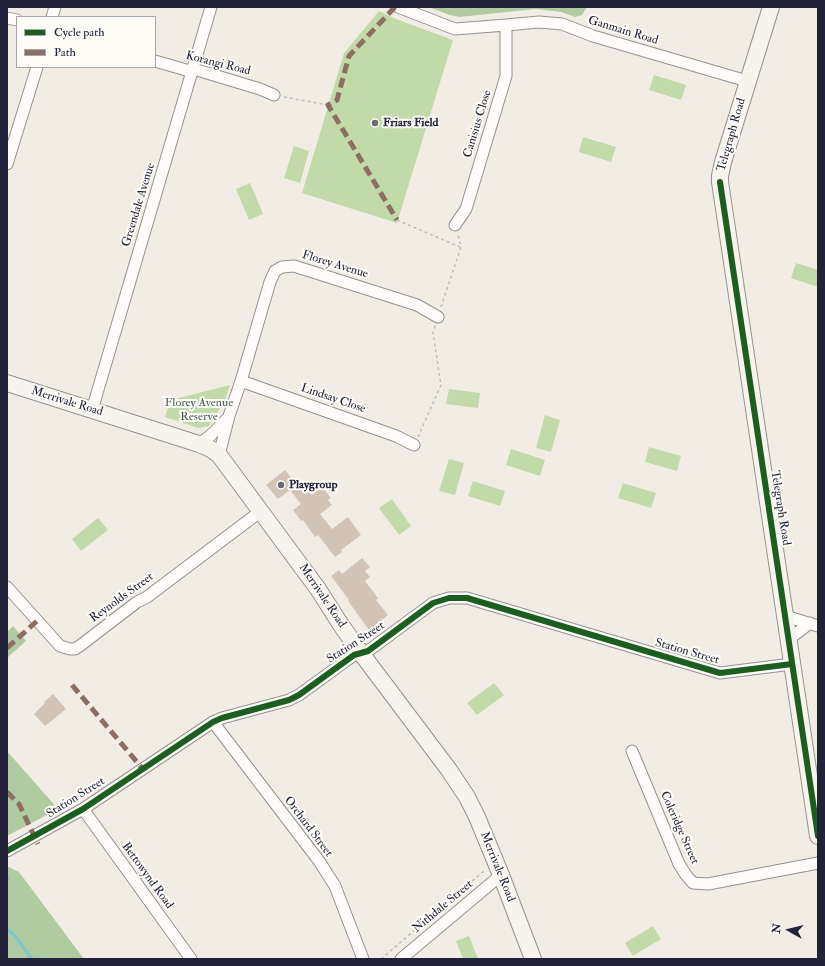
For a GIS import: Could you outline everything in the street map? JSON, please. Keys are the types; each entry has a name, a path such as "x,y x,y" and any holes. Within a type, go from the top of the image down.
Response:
{"main road":[{"name":"Telegraph Road","path":"771,7 723,162 720,182 818,836"},
{"name":"Merrivale Road","path":"7,383 199,444 211,449 219,455 318,588 341,625 449,770 467,797 501,875 533,959"}],"street":[{"name":"Greendale Avenue","path":"92,410 211,7"},
{"name":"Ganmain Road","path":"398,7 455,29 539,22 562,24 593,36 747,81"},
{"name":"Canisius Close","path":"455,225 466,209 506,76 506,25"},
{"name":"Korangi Road","path":"156,61 186,70 197,70 260,89 274,95"},
{"path":"7,164 37,68"},
{"name":"Florey Avenue","path":"219,455 229,416 241,381 270,282 275,271 282,267 294,266 417,305 438,317"},
{"name":"Lindsay Close","path":"241,381 396,436 414,445"},
{"name":"Florey Avenue","path":"199,444 210,436 229,416"},
{"name":"Reynolds Street","path":"7,587 60,646 75,649 261,511"},
{"name":"Station Street","path":"7,851 83,809 212,722 289,700 308,689 354,656 368,651 433,603 445,599 458,597 467,598 720,673 792,664"},
{"path":"785,616 814,624"},
{"path":"789,639 814,624"},
{"name":"Orchard Street","path":"212,722 319,861 331,880 343,906 363,959"},
{"name":"Coleridge Street","path":"632,752 679,864 693,883 708,884 818,863"},
{"name":"Bettowynd Road","path":"83,809 191,959"},
{"name":"Nithdale Street","path":"402,959 501,875"}],"path":[{"path":"274,95 328,105"},
{"path":"397,220 461,247"},
{"path":"414,445 441,385 433,333 461,247 455,225"},
{"path":"381,959 484,871"}],"green space":[{"path":"428,7 587,7 582,15 575,17 561,12 536,9 459,17"},
{"name":"Friars Field","path":"379,11 396,19 453,40 397,223 302,193 344,53"},
{"path":"654,75 686,85 681,100 649,90"},
{"path":"583,137 616,147 611,162 579,152"},
{"path":"294,146 309,151 300,183 284,178"},
{"path":"250,183 263,214 249,220 236,189"},
{"path":"796,263 818,270 818,287 791,278"},
{"name":"Florey Avenue Reserve","path":"230,385 225,400 209,426 198,428 165,417 171,400"},
{"path":"449,389 480,393 478,408 446,404"},
{"path":"545,415 560,420 551,452 536,448"},
{"path":"649,447 681,456 677,471 645,462"},
{"path":"511,449 545,460 540,476 506,465"},
{"path":"449,459 464,463 455,495 439,491"},
{"path":"473,481 505,491 500,506 468,496"},
{"path":"623,483 656,493 651,508 618,498"},
{"path":"392,499 411,526 399,535 379,508"},
{"path":"98,518 108,530 81,551 72,539"},
{"path":"13,626 26,641 7,658 7,632"},
{"path":"494,683 504,695 477,715 467,703"},
{"path":"7,751 58,809 7,836"},
{"path":"9,867 19,872 84,959 7,959 7,868"},
{"path":"653,926 661,939 633,956 625,943"},
{"path":"469,936 478,959 463,959 456,941"}],"building":[{"path":"285,470 300,489 305,486 312,495 322,487 331,498 328,500 332,505 320,514 332,529 348,517 361,535 341,550 342,552 335,557 318,535 315,537 303,520 301,521 293,510 301,504 290,490 278,499 266,485"},
{"path":"362,558 370,567 365,571 370,577 365,581 378,598 376,600 388,615 369,630 331,576 339,570 342,574"},
{"path":"53,694 66,709 45,726 34,714"}],"waterway":[{"path":"7,929 15,936 32,959"}],"marked path":[{"path":"395,7 349,56 337,100 328,105 397,220"},
{"path":"7,648 37,621"},
{"path":"72,685 142,768"},
{"path":"7,792 19,804 38,844"}],"cycle path":[{"path":"720,182 818,836"},
{"path":"7,851 83,809 213,722 222,718 289,700 299,695 354,655 368,651 433,603 449,598 467,598 720,673 792,664"}],"place":[{"name":"Friars Field","path":"375,123"},
{"name":"Playgroup","path":"281,485"}]}
